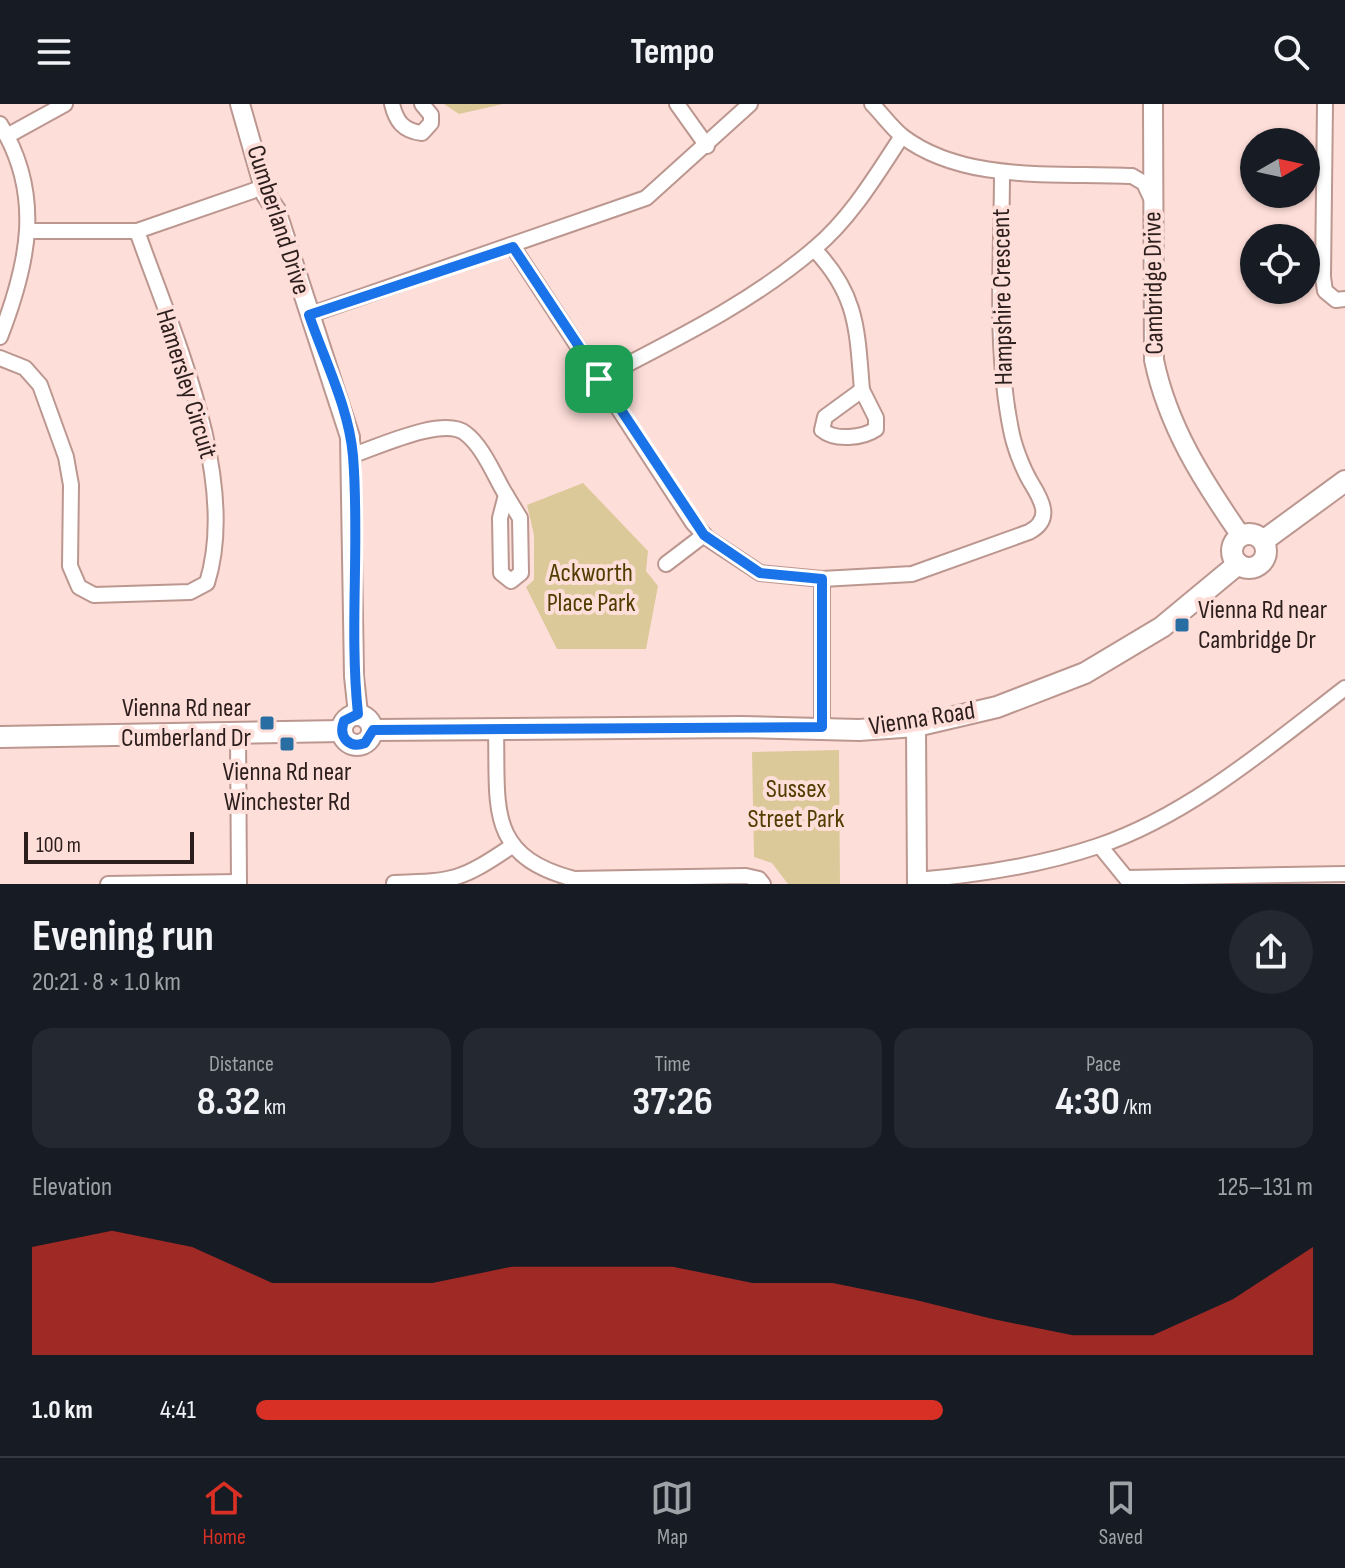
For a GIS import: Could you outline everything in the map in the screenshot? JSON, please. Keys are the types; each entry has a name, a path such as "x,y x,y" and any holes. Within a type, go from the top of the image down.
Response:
{"main road":[{"path":"1263,541 1345,481"},
{"path":"1256,535 1263,541 1266,552 1263,562 1248,568 1238,564 1233,549 1241,536 1256,535"},
{"name":"Vienna Road","path":"373,730 822,727 859,730 916,726 997,707 1085,673 1162,627 1238,564"},
{"path":"358,714 367,718 373,730 365,743 355,745 346,740 342,731 344,721 358,714"},
{"path":"0,737 342,731"}],"street":[{"path":"0,337 23,273 28,231 22,175 4,130 65,104"},
{"name":"Cumberland Drive","path":"240,104 264,187 276,210 343,414 353,455 354,676 358,714"},
{"path":"392,104 396,118 404,128 422,133 428,130 431,115 422,104"},
{"path":"677,104 707,146"},
{"path":"309,315 513,247 646,198 750,104"},
{"path":"872,104 902,136 943,158 1002,172 1132,176 1144,183 1152,202"},
{"name":"Cambridge Drive","path":"1153,104 1152,335 1161,392 1177,433 1241,536"},
{"path":"1325,104 1323,277 1325,291 1336,300 1345,299"},
{"path":"599,379 735,307 814,249 865,191 902,136"},
{"name":"Hampshire Crescent","path":"513,247 704,535 760,573 822,579 912,574 1038,527 1044,513 1043,499 1030,480 1011,434 1002,377 1002,172"},
{"path":"28,231 137,231 264,187"},
{"name":"Hamersley Circuit","path":"0,358 25,368 40,385 66,457 71,485 70,566 79,587 94,595 190,592 207,583 212,564 213,474 205,429 137,231"},
{"path":"814,249 838,274 850,300 857,322 862,390"},
{"path":"353,455 439,427 456,428 470,438 506,495 520,518 521,573 511,581 501,573 500,518 506,495"},
{"path":"666,564 704,535"},
{"path":"822,579 822,727"},
{"path":"916,726 917,882 975,876 1100,846 1189,802 1345,688"},
{"path":"496,731 498,803 512,846 548,872 574,879 746,876 759,879 763,884"},
{"path":"108,884 239,883 238,734"},
{"path":"394,883 450,882 471,874 512,846"},
{"path":"1100,846 1126,878 1345,874"}],"green space":[{"path":"444,104 503,104 459,114"},
{"name":"Ackworth Place Park","path":"583,483 648,551 646,571 658,586 646,649 557,649 526,587 534,580 534,535 527,505"},
{"name":"Sussex Street Park","path":"839,750 840,884 788,884 772,863 754,857 752,752"}],"place":[{"name":"Vienna Rd near Cambridge Dr","path":"1182,625"},
{"name":"Vienna Rd near Cumberland Dr","path":"267,723"},
{"name":"Vienna Rd near Winchester Rd","path":"287,744"}],"route":[{"path":"513,247 599,379 693,523 707,538 760,573 822,579 822,727 373,730 365,743 350,744 343,736 342,726 348,717 358,714 354,676 353,455 343,414 309,315 513,247"}]}
